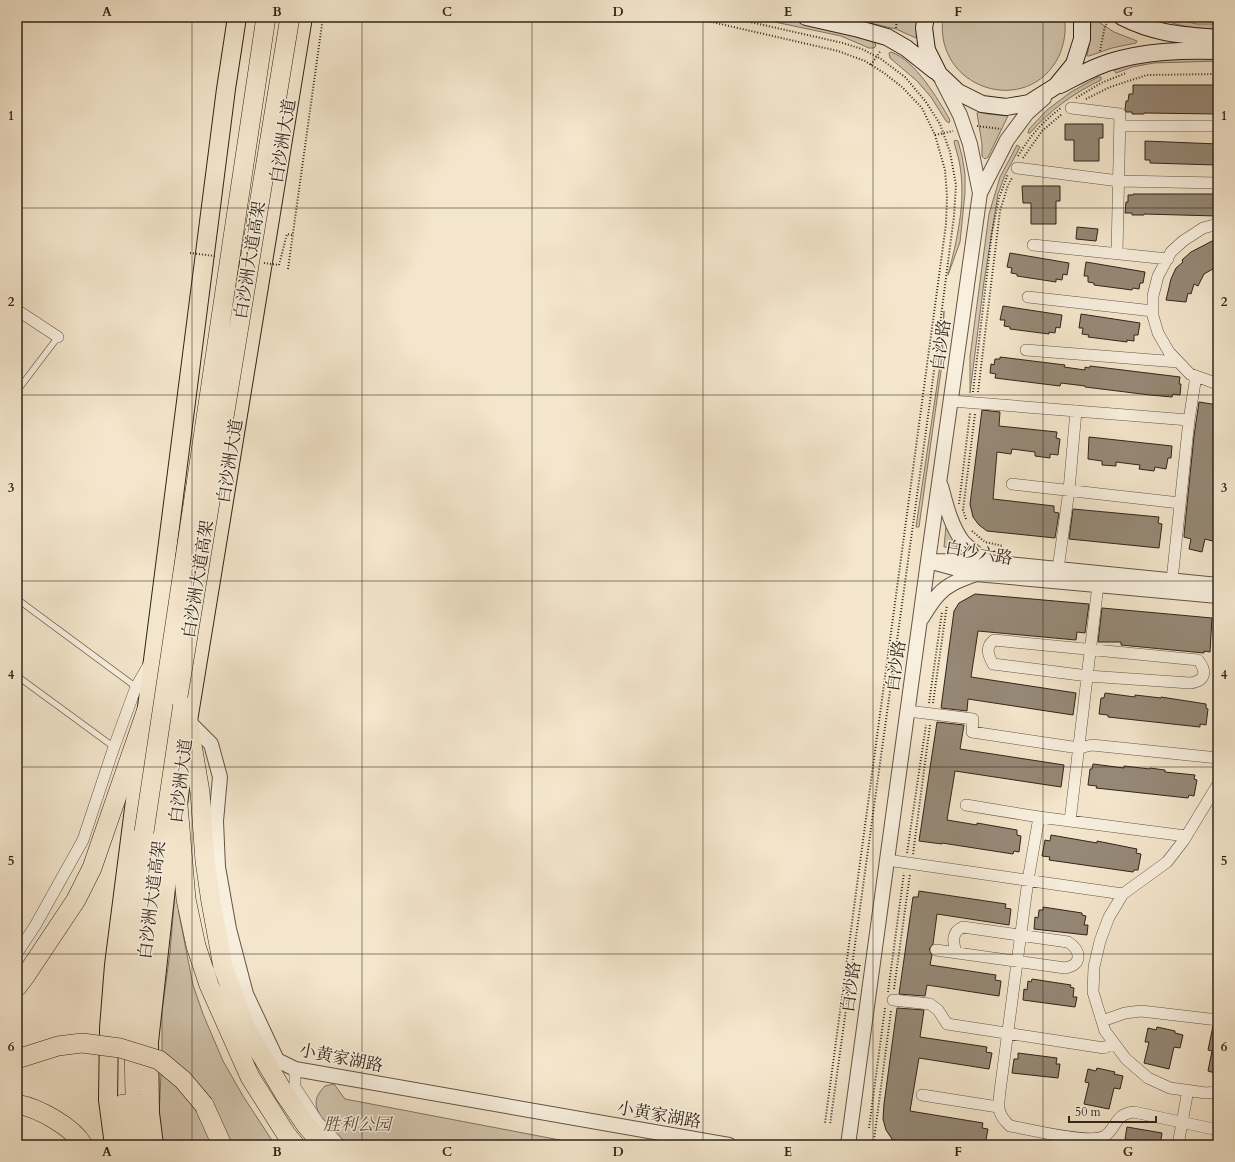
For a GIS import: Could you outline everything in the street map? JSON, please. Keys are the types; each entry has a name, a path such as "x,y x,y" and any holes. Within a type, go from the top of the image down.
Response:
{"highway":[{"name":"白沙洲大道高架","path":"124,1145 121,1068 125,1004 134,935 144,832 266,17"},
{"name":"白沙洲大道高架","path":"138,1145 134,1045 178,696 300,20"},
{"path":"17,987 76,900 92,868 146,709"},
{"path":"188,721 200,792 205,861 223,967 246,1029 284,1093 306,1125 323,1145"},
{"path":"178,806 186,899 196,946 209,985 250,1078 286,1134 295,1145"},
{"path":"17,1059 58,1046 82,1043 120,1048 159,1060 183,1080 204,1105 222,1145"},
{"path":"17,1104 53,1119 67,1128 80,1140 83,1145"}],"main road":[{"path":"114,1145 108,1100 109,1028 114,965 226,89 237,17"},
{"path":"806,17 887,37 906,48 939,74 958,92 982,104 1006,107 1029,103 1056,86 1110,62 1147,53 1191,50 1218,51"},
{"path":"926,17 924,28 927,50 939,74"},
{"path":"1056,86 1074,64 1082,39 1082,17"},
{"path":"1122,17 1139,26 1176,35 1218,38"},
{"name":"白沙洲大道","path":"154,1145 150,1113 149,1042 166,888 188,721 300,20"}],"street":[{"path":"939,74 960,115 965,129 970,144 980,193"},
{"path":"980,193 1007,140 1027,113 1056,86"},
{"path":"1071,108 1120,114 1117,253"},
{"path":"1120,126 1218,126"},
{"path":"1017,168 1119,181 1218,183"},
{"name":"白沙路","path":"848,1145 886,860 980,193"},
{"path":"1218,224 1203,228 1183,241 1172,252 1158,276 1153,296 1153,311 1158,333 1169,352 1190,374 1218,384"},
{"path":"1033,245 1168,259"},
{"path":"1028,297 1153,311"},
{"path":"17,310 58,337"},
{"path":"1026,350 1178,362"},
{"path":"1172,580 1189,420 1196,376"},
{"path":"951,401 1189,420"},
{"path":"1058,569 1069,490 1076,411"},
{"path":"940,481 948,510 956,531 963,541 987,562"},
{"path":"1012,484 1180,503"},
{"name":"白沙六路","path":"928,561 987,562 1218,585"},
{"name":"白沙六路","path":"928,561 976,574 1218,596"},
{"path":"920,620 945,588 956,581 976,574"},
{"path":"1070,821 1098,585"},
{"path":"994,640 1198,660 1202,666 1203,672 1202,678 1198,682 1190,683 1088,676 993,664 988,656 988,649 990,643 994,640"},
{"path":"17,953 35,926 83,840 136,687 153,658"},
{"path":"908,711 973,719 972,732 1079,748 1092,745 1218,758"},
{"name":"小黄家湖路","path":"188,721 211,744 220,777 216,821 218,867 229,929 246,994 278,1060 295,1069 729,1145"},
{"path":"1218,784 1186,836 1167,862 1123,894 1109,917 1100,941 1094,967 1093,992 1105,1031 1126,1059 1148,1078 1170,1088 1206,1093 1218,1092"},
{"path":"966,805 1039,817 1186,836"},
{"path":"1039,817 1028,880 1007,1033 998,1108 1002,1119 1010,1126 1078,1138 1093,1139 1106,1136 1119,1118 1126,1113 1134,1112 1218,1130"},
{"path":"886,860 1123,894"},
{"path":"936,950 956,953 1017,962 1065,968 1072,967 1076,964 1078,958 1077,951 1068,942 963,927 958,929 953,936 956,953"},
{"path":"893,1000 930,1004 938,1010 947,1024 1104,1048 1114,1044"},
{"path":"1102,1021 1125,1013 1141,1011 1218,1020"},
{"path":"295,1069 295,1087 318,1122 340,1145"},
{"path":"1178,1145 1188,1090"},
{"path":"922,1095 998,1108"}],"lane":[{"path":"17,391 58,337"},
{"path":"17,599 136,687"},
{"path":"17,676 114,747"}],"path":[{"path":"288,269 323,17"},
{"path":"690,17 838,51 865,61 902,86 922,108 935,135 945,170 947,196 946,224 825,1123"},
{"path":"728,17 843,43 862,49 881,59 906,77 926,102 940,124 950,152 956,185 954,216 930,408 830,1125"},
{"path":"1179,17 1218,20"},
{"path":"967,522 963,510 1000,211 1008,185 1017,168 1042,130 1063,113 1110,87 1147,74 1218,74"},
{"path":"935,135 977,126 1001,129 1033,144"},
{"path":"280,265 287,234 293,235"},
{"path":"969,529 985,542 1004,546"},
{"path":"874,1140 947,603"}],"green space":[{"path":"751,17 779,17 821,26 874,41 876,46 874,48 869,48 841,36"},
{"path":"843,17 918,17 916,38 896,29"},
{"path":"943,17 1064,17 1065,27 1062,47 1059,56 1045,75 1026,87 1006,90 986,87 967,78 953,62 944,42"},
{"path":"1156,17 1166,17 1197,24 1218,24 1218,29 1186,26 1171,23"},
{"path":"1094,19 1114,32 1137,41 1136,43 1112,48 1087,56 1090,40 1091,20"},
{"path":"891,52 900,56 917,71 939,102 950,120 949,123 946,121 931,97 917,81 890,58 889,53"},
{"path":"1218,56 1218,61 1154,63 1132,67 1116,73 1114,70 1153,59"},
{"path":"1098,77 1101,77 1101,80 1063,103 1030,133 1028,133 1029,129 1047,110 1071,92"},
{"path":"977,113 1008,116 988,157 985,159 982,156 982,144"},
{"path":"955,140 958,141 962,156 965,174 965,193 960,242 948,275 960,221 962,194 960,163 954,142"},
{"path":"1017,145 1020,147 1005,175 998,194 984,282 970,393 970,357 989,214 1000,177"},
{"path":"944,311 942,364 919,527 916,527 940,365"},
{"path":"946,526 951,536 961,548 944,547"},
{"path":"176,881 179,914 193,985 203,1014 223,1061 243,1096 275,1145 162,1145 159,1116 162,1054 162,1012 170,952"},
{"name":"胜利公园","path":"334,1084 345,1099 586,1145 348,1145 326,1124 318,1111 316,1104 317,1097 324,1087"}],"building":[{"path":"1133,85 1218,85 1217,114 1132,114 1132,112 1126,112 1126,101 1128,101 1129,94 1133,94"},
{"path":"1065,124 1103,124 1103,138 1099,138 1099,161 1074,161 1074,140 1065,140"},
{"path":"1145,141 1218,144 1218,162 1216,162 1216,165 1150,163 1150,160 1145,160"},
{"path":"1022,186 1060,186 1060,201 1056,201 1056,224 1031,224 1031,203 1023,203"},
{"path":"1218,194 1218,212 1217,216 1132,215 1132,213 1125,213 1128,195"},
{"path":"1077,227 1098,229 1096,241 1076,239"},
{"path":"1218,238 1218,266 1204,274 1198,286 1194,284 1191,294 1188,293 1186,302 1166,300 1171,279 1176,268 1183,262 1182,260 1191,252"},
{"path":"1010,253 1069,263 1067,275 1063,274 1062,280 1056,279 1056,282 1017,276 1017,274 1011,273 1012,268 1007,267"},
{"path":"1086,262 1145,272 1143,283 1140,283 1139,289 1133,288 1132,290 1094,285 1094,283 1088,282 1088,276 1084,276"},
{"path":"1003,306 1062,315 1060,328 1056,327 1055,333 1049,332 1049,334 1010,329 1010,327 1004,326 1005,320 1000,320"},
{"path":"1081,314 1140,323 1138,335 1134,335 1134,341 1127,340 1127,342 1088,337 1089,335 1082,334 1083,328 1079,328"},
{"path":"1000,357 1065,365 1064,367 1085,370 1085,367 1089,368 1090,366 1180,377 1180,395 1173,394 1172,397 1150,395 1061,383 1060,386 995,378 996,374 990,373 991,364 994,365 995,359 1000,359"},
{"path":"1199,402 1218,405 1218,533 1216,542 1205,539 1202,552 1189,549 1191,539 1184,537 1194,436"},
{"path":"982,410 1000,412 999,426 1057,432 1056,438 1060,439 1058,455 1050,454 1050,458 1035,456 1035,452 1012,449 1011,454 997,452 993,499 1054,506 1054,512 1059,513 1055,538 987,531 979,525 973,517 970,504"},
{"path":"1089,437 1172,446 1171,458 1168,458 1166,469 1155,467 1154,471 1139,469 1140,465 1116,462 1116,466 1102,465 1102,461 1088,459"},
{"path":"1073,509 1159,517 1158,523 1162,524 1159,548 1069,539"},
{"path":"975,594 1089,604 1085,633 1077,632 1076,640 978,631 971,677 1076,693 1073,715 968,699 967,711 941,708 954,611 959,603"},
{"path":"1102,608 1212,618 1210,652 1204,651 1204,653 1121,645 1121,642 1098,642"},
{"path":"1105,693 1135,697 1135,695 1161,697 1206,704 1206,708 1208,709 1206,725 1200,724 1200,727 1108,717 1108,715 1099,714 1101,698 1104,698"},
{"path":"937,722 964,725 960,749 1064,765 1061,787 955,771 947,820 977,825 977,823 1017,830 1017,835 1021,836 1019,852 1014,851 1013,854 919,841"},
{"path":"1093,764 1124,768 1124,766 1150,768 1165,770 1165,772 1195,775 1194,779 1197,780 1194,796 1189,795 1188,798 1096,788 1097,786 1088,785 1090,769 1092,769"},
{"path":"1051,835 1097,843 1097,841 1137,849 1136,853 1141,854 1138,870 1134,870 1133,872 1049,860 1050,857 1042,856 1045,840 1050,841"},
{"path":"919,891 1006,904 1005,908 1011,909 1009,925 937,914 933,944 929,949 932,955 930,965 996,975 995,980 1001,981 999,996 927,985 925,996 899,994 913,897 918,897"},
{"path":"1043,907 1082,913 1082,915 1086,916 1084,925 1088,925 1087,935 1034,929 1035,917 1038,918 1039,910 1043,910"},
{"path":"1032,979 1071,985 1070,987 1074,988 1073,997 1077,997 1075,1007 1023,1000 1024,989 1027,990 1028,981 1031,982"},
{"path":"897,1008 924,1010 920,1037 987,1047 986,1052 992,1053 989,1069 919,1058 910,1111 983,1123 982,1128 988,1129 985,1145 903,1145 892,1139 886,1130 883,1119 884,1104"},
{"path":"1213,1026 1218,1027 1218,1074 1208,1071 1212,1051 1208,1050"},
{"path":"1157,1027 1175,1031 1175,1033 1183,1035 1180,1048 1174,1047 1169,1069 1144,1063 1149,1042 1145,1042 1148,1028 1156,1030"},
{"path":"1018,1053 1057,1058 1056,1064 1060,1064 1058,1078 1012,1073 1014,1059 1018,1059"},
{"path":"1097,1068 1115,1072 1114,1074 1123,1076 1120,1089 1114,1088 1109,1109 1084,1104 1089,1083 1085,1082 1088,1069 1096,1071"},
{"path":"1127,1127 1162,1133 1160,1145 1129,1145 1130,1140 1125,1139"}]}
